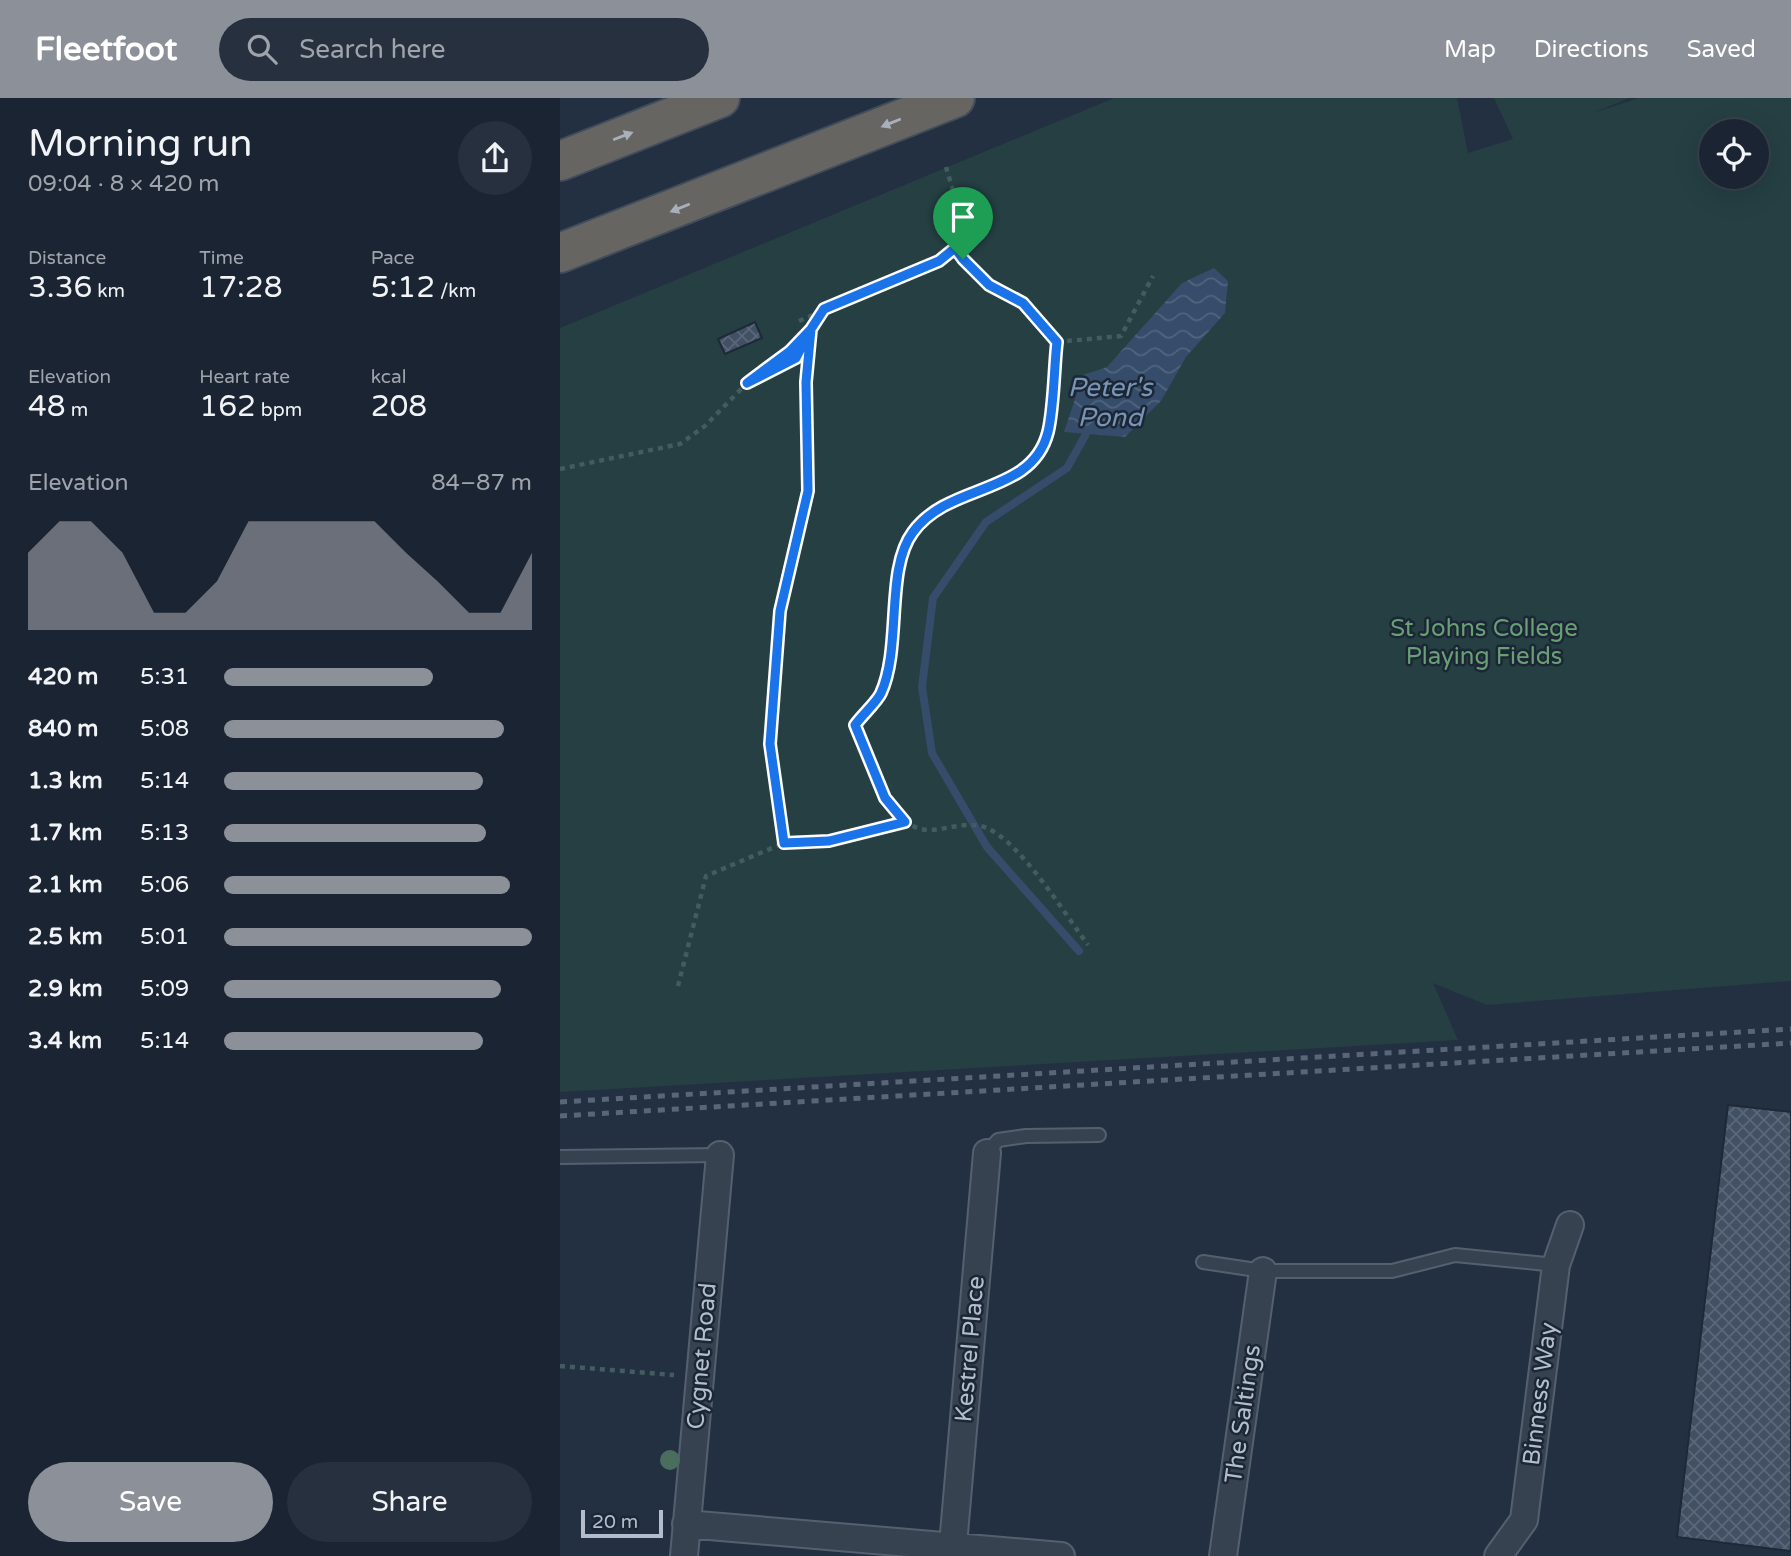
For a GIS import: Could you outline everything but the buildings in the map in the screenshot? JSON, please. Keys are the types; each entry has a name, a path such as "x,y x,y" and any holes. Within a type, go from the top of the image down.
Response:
{"highway":[{"path":"560,161 720,98"},
{"path":"560,254 955,98"}],"street":[{"name":"Kestrel Place","path":"953,1545 987,1153"},
{"name":"Cygnet Road","path":"684,1556 720,1155"},
{"name":"Binness Way","path":"1498,1556 1524,1520 1556,1265 1570,1225"},
{"name":"The Saltings","path":"1223,1556 1263,1271"},
{"path":"687,1524 1062,1556"}],"lane":[{"path":"987,1153 998,1140 1026,1136 1099,1135"},
{"path":"560,1157 720,1155"},
{"path":"1203,1262 1263,1271 1392,1271 1455,1255 1556,1265"}],"path":[{"path":"799,321 939,261 955,248 961,219 946,167"},
{"path":"955,248 989,285 1023,303 1057,342 1048,432 1034,461 1006,481 940,505 912,532 900,559 889,663 881,694 855,725 885,798 905,822 927,830 964,825 985,827 1012,845 1088,945"},
{"path":"1057,342 1121,336 1153,276"},
{"path":"747,383 796,358 824,309"},
{"path":"560,468 680,444 705,426 747,383 790,351 811,329"},
{"path":"784,843 770,744 780,611 808,491 806,382 811,329"},
{"path":"678,986 706,876 784,843 829,841 905,822"},
{"path":"560,1366 701,1378"}],"green space":[{"name":"St Johns College Playing Fields","path":"1114,98 1457,98 1468,153 1513,139 1494,98 1629,98 1593,113 1639,98 1791,98 1791,981 1487,1005 1433,983 1458,1040 560,1092 560,328"}],"water":[{"name":"Peter's Pond","path":"1214,268 1228,281 1225,313 1186,357 1161,401 1125,437 1064,432 1083,375 1107,367 1182,283"}],"waterway":[{"path":"1079,951 987,847 932,753 922,687 933,598 986,522 1067,468 1086,434"}],"railway":[{"path":"560,1102 1791,1029"},
{"path":"560,1116 1791,1043"}],"route":[{"path":"963,259 955,248 939,261 824,309 811,329 790,351 747,383 796,358 811,329 806,382 808,491 780,611 770,744 784,843 829,841 905,822 885,798 855,725 881,694 897,611 900,559 912,532 940,505 1006,481 1034,461 1048,432 1057,342 1023,303 989,285 963,259"}]}
